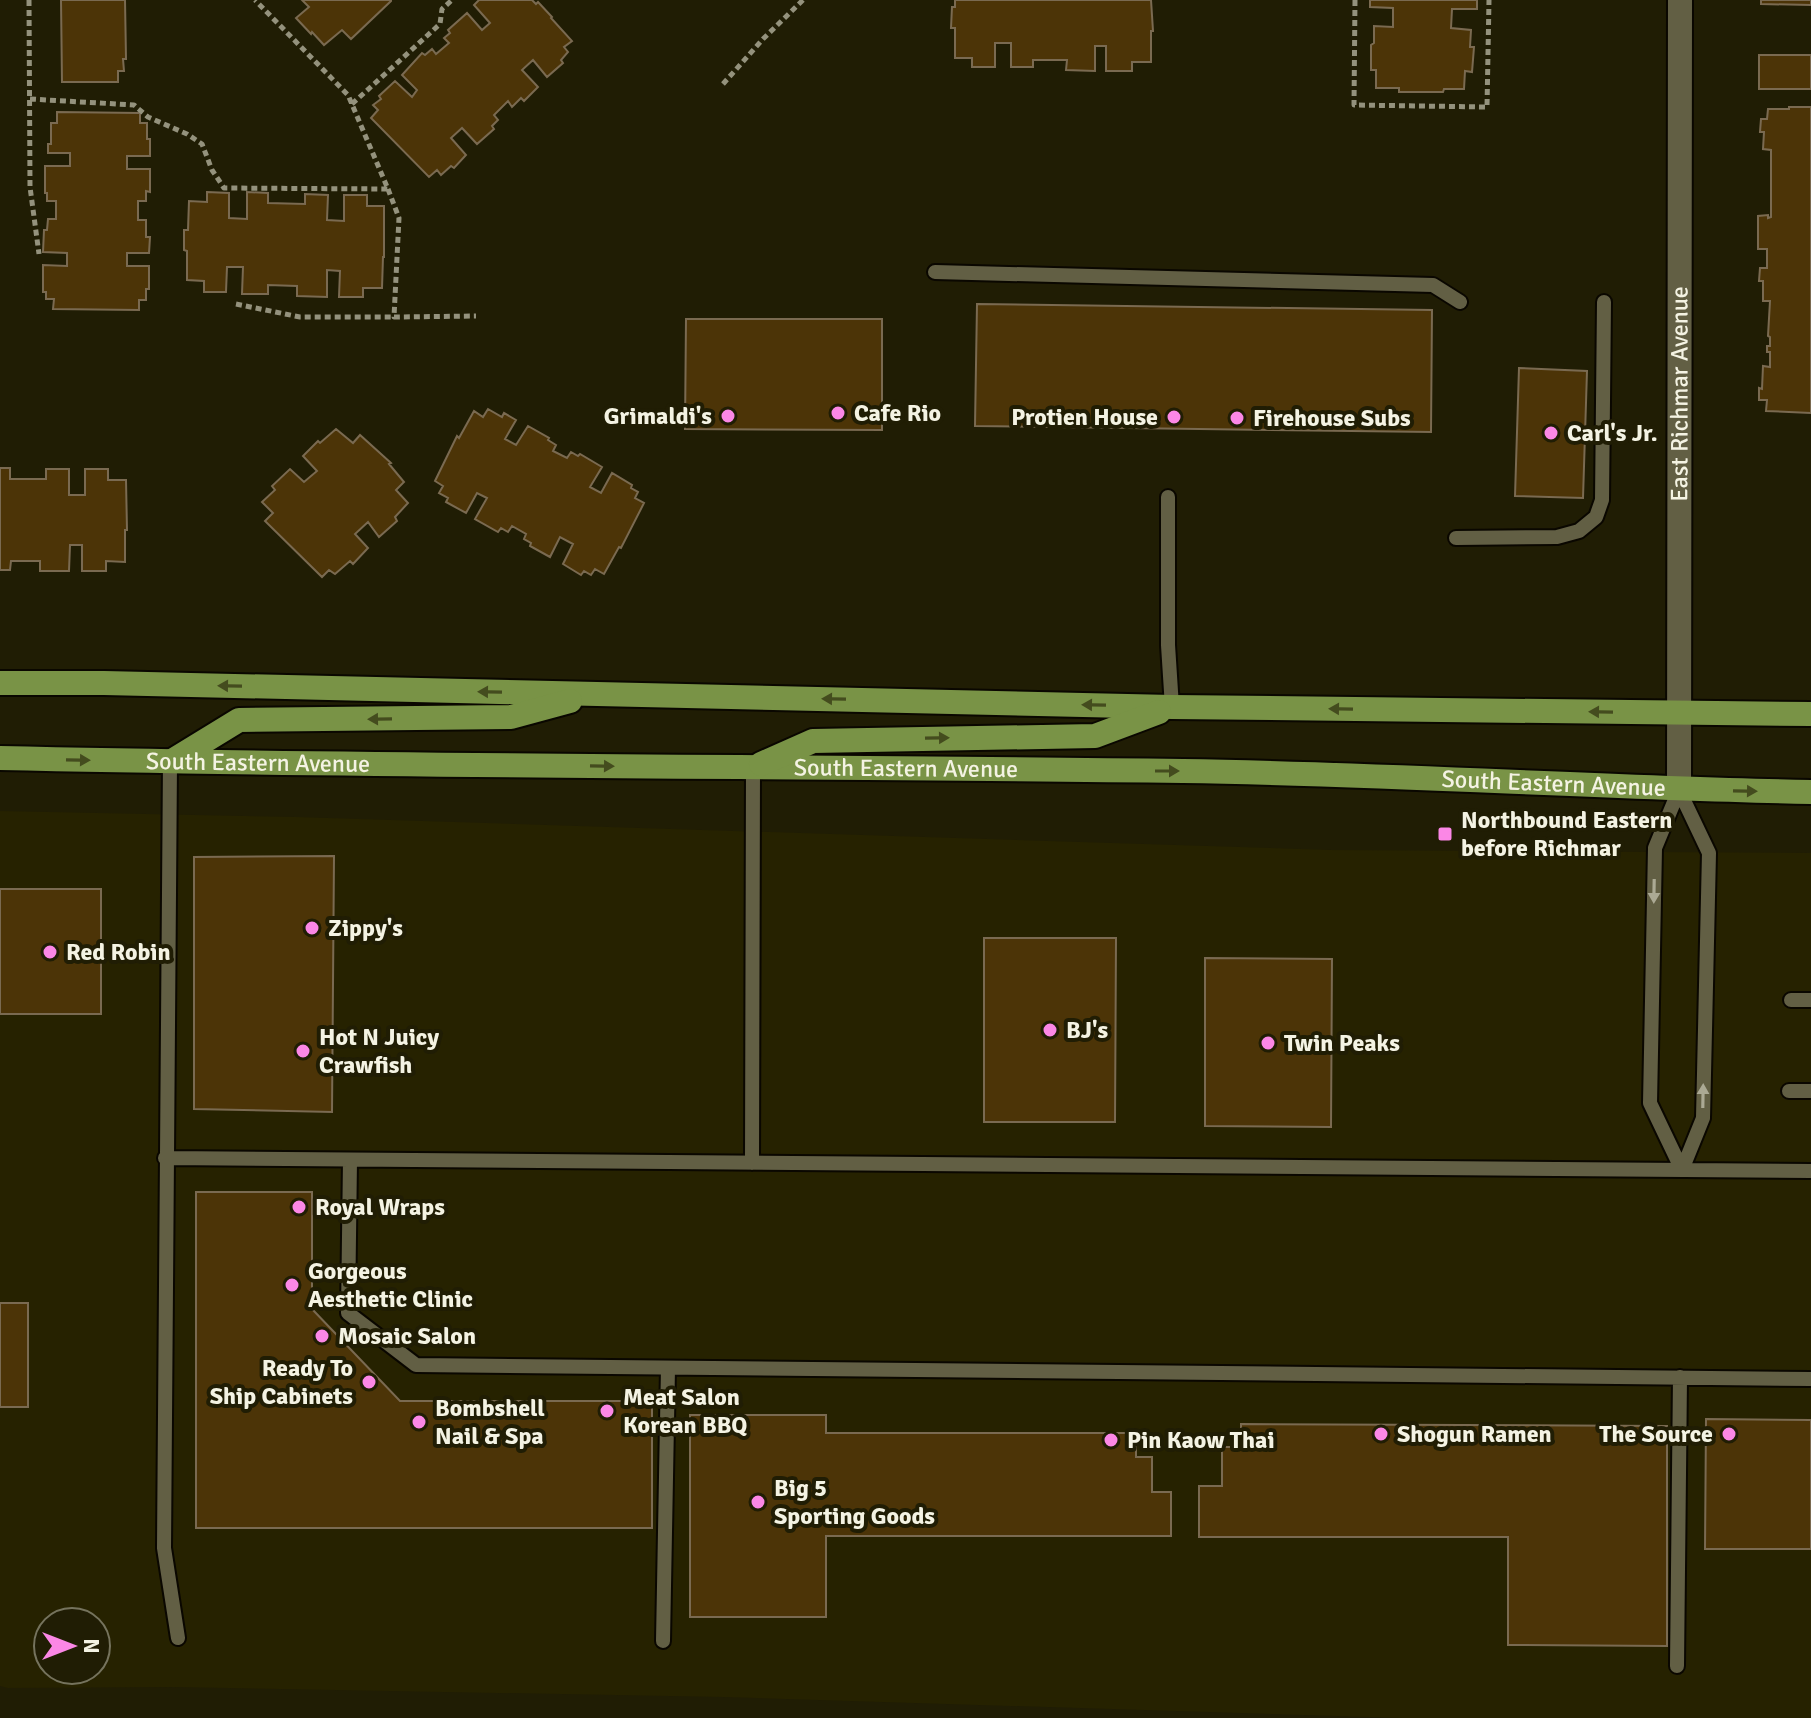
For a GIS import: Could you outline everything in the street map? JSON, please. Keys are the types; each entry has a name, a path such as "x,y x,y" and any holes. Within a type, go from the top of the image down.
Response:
{"main road":[{"path":"0,683 1172,707 1811,714"},
{"path":"170,762 239,720 511,717 595,694"},
{"path":"753,768 813,741 1095,736 1172,707"},
{"name":"South Eastern Avenue","path":"0,758 1187,772 1811,792"}],"street":[{"name":"East Richmar Avenue","path":"1679,790 1680,0"}],"lane":[{"path":"935,272 1433,285 1460,302"},
{"path":"1456,538 1557,537 1579,531 1596,517 1602,500 1604,302"},
{"path":"1168,497 1168,645 1172,707"},
{"path":"170,762 164,1548 178,1638"},
{"path":"752,1163 753,768"},
{"path":"1679,790 1709,853 1703,1118 1682,1170"},
{"path":"1679,790 1655,848 1650,1103 1682,1170"},
{"path":"1791,1000 1811,1000"},
{"path":"1789,1091 1811,1091"},
{"path":"165,1158 1811,1171"},
{"path":"350,1160 348,1313 416,1365 1811,1379"},
{"path":"663,1641 668,1368"},
{"path":"1677,1666 1680,1377"}],"path":[{"path":"29,0 30,187 39,254"},
{"path":"255,0 348,95 352,104 399,218 394,317"},
{"path":"352,104 440,24 442,9 452,0"},
{"path":"723,84 803,0"},
{"path":"1355,0 1354,105 1487,107 1489,0"},
{"path":"30,99 134,105 148,117 202,144 212,170 224,188 388,189"},
{"path":"236,304 300,317 476,316"}],"shaded area":[{"path":"0,811 296,817 1331,850 1811,853 1811,1718 1402,1718 722,1697 173,1687 0,1686"}],"building":[{"path":"61,0 125,0 126,59 123,59 124,71 118,71 118,82 62,82"},
{"path":"302,0 391,1 351,39 342,30 324,45 296,18 309,7"},
{"path":"479,0 538,2 572,41 564,47 568,52 561,60 563,63 547,77 533,60 522,70 538,87 524,101 521,98 512,107 508,101 494,115 498,120 492,126 494,129 477,144 462,128 451,138 466,155 454,168 451,166 441,175 437,170 429,177 371,118 378,110 373,105 395,81 412,97 417,90 402,75 422,53 425,55 432,49 436,54 449,43 444,38 450,33 448,30 467,13 482,30 490,23 474,5"},
{"path":"955,0 1151,0 1151,62 1132,62 1132,71 1106,71 1106,46 1095,46 1095,71 1066,70 1067,60 1033,60 1033,67 1011,67 1011,43 995,43 995,67 972,67 972,58 955,58 955,28 951,28"},
{"path":"1370,0 1477,0 1477,9 1452,9 1451,28 1471,30 1470,47 1474,47 1472,72 1465,71 1464,89 1399,92 1399,88 1376,88 1376,70 1371,70 1374,26 1393,27 1393,8 1370,7"},
{"path":"1761,0 1811,0 1811,5 1761,4"},
{"path":"1759,55 1811,55 1811,89 1759,89"},
{"path":"1811,107 1811,413 1766,411 1767,400 1759,400 1763,366 1770,367 1767,346 1770,346 1770,301 1763,301 1763,281 1759,281 1760,268 1767,268 1767,249 1758,249 1758,216 1771,217 1771,150 1763,149 1761,119 1767,119 1768,109"},
{"path":"57,112 140,113 140,123 147,123 150,156 127,156 127,169 150,169 150,192 146,191 146,201 138,201 138,220 146,220 146,237 150,237 149,253 127,253 127,266 149,266 149,289 146,289 146,300 139,300 139,310 53,309 54,299 46,299 46,292 43,292 43,265 67,266 67,253 43,252 48,219 56,219 56,201 47,201 45,193 45,166 70,166 70,153 48,153 51,123 57,123"},
{"path":"207,192 229,193 229,218 247,219 247,192 268,193 268,203 305,204 305,194 328,195 327,220 344,221 344,195 367,195 367,206 384,206 382,288 363,288 363,297 339,297 340,271 327,270 327,297 297,296 297,286 268,285 268,294 242,294 243,267 227,267 226,292 204,292 204,281 187,280 184,230 188,230 189,201 207,202"},
{"path":"977,304 1432,310 1431,432 975,426"},
{"path":"686,319 882,319 882,430 685,429"},
{"name":"Carl's Jr.","path":"1519,368 1587,371 1583,498 1515,496"},
{"path":"488,409 516,420 505,439 516,445 528,426 556,445 553,451 567,458 571,452 580,454 602,467 590,487 601,493 612,473 638,492 635,498 644,503 604,574 595,569 591,575 584,571 581,575 563,564 573,544 560,537 550,557 530,546 531,543 524,539 526,534 512,526 508,532 501,528 498,532 475,519 487,498 477,493 466,513 446,502 448,498 439,493 443,486 435,481 457,436 459,438 474,411 483,417"},
{"path":"336,429 353,443 360,435 391,463 404,482 396,490 408,503 395,517 397,521 379,537 368,522 355,534 368,548 353,564 350,561 335,574 329,570 322,577 265,521 273,513 262,502 275,490 272,486 290,469 304,482 317,471 303,456"},
{"path":"0,468 10,468 10,479 46,479 46,469 69,469 69,495 85,495 85,469 108,469 108,480 126,480 125,562 106,561 106,571 82,571 82,545 70,545 69,571 40,571 40,561 11,561 10,570 0,570"},
{"path":"334,856 332,1112 194,1109 194,857"},
{"name":"Red Robin","path":"0,889 101,889 101,1014 0,1014"},
{"name":"BJ's","path":"984,938 1116,938 1115,1122 984,1122"},
{"name":"Twin Peaks","path":"1205,958 1332,959 1331,1127 1205,1126"},
{"path":"196,1192 312,1192 312,1309 400,1401 652,1401 652,1528 196,1528"},
{"path":"0,1303 28,1303 28,1407 0,1407"},
{"path":"690,1415 826,1415 826,1433 1136,1433 1136,1457 1152,1457 1152,1492 1171,1492 1171,1536 826,1536 826,1617 690,1617"},
{"path":"1706,1419 1811,1420 1811,1549 1705,1549"},
{"path":"1241,1424 1667,1426 1667,1646 1508,1645 1508,1537 1199,1537 1199,1486 1222,1486 1222,1447 1241,1447"}],"place":[{"name":"Cafe Rio","path":"838,413"},
{"name":"Grimaldi's","path":"728,416"},
{"name":"Protien House","path":"1174,417"},
{"name":"Firehouse Subs","path":"1237,418"},
{"name":"Carl's Jr.","path":"1551,433"},
{"name":"Northbound Eastern before Richmar","path":"1445,834"},
{"name":"Zippy's","path":"312,928"},
{"name":"Red Robin","path":"50,952"},
{"name":"BJ's","path":"1050,1030"},
{"name":"Twin Peaks","path":"1268,1043"},
{"name":"Hot N Juicy Crawfish","path":"303,1051"},
{"name":"Royal Wraps","path":"299,1207"},
{"name":"Gorgeous Aesthetic Clinic","path":"292,1285"},
{"name":"Mosaic Salon","path":"322,1336"},
{"name":"Ready To Ship Cabinets","path":"369,1382"},
{"name":"Meat Salon Korean BBQ","path":"607,1411"},
{"name":"Bombshell Nail & Spa","path":"419,1422"},
{"name":"Shogun Ramen","path":"1381,1434"},
{"name":"The Source","path":"1729,1434"},
{"name":"Pin Kaow Thai","path":"1111,1440"},
{"name":"Big 5 Sporting Goods","path":"758,1502"}]}
